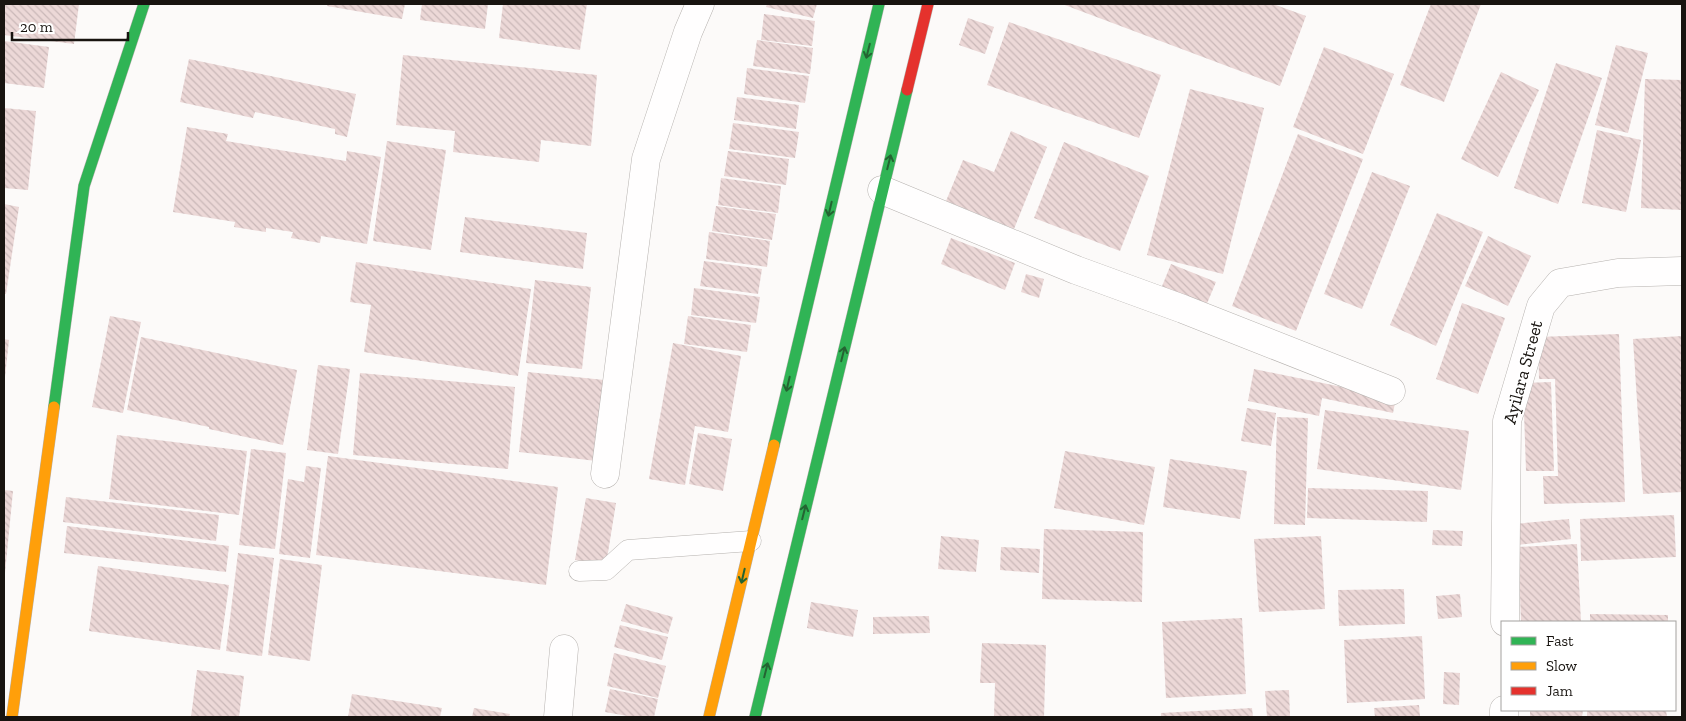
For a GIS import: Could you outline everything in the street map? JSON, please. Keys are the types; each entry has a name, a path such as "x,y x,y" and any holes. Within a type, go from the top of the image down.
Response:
{"main road":[{"path":"12,717 84,186 144,4"},
{"path":"709,717 879,4"},
{"path":"755,717 928,4"}],"street":[{"path":"605,474 646,159 688,32 700,4"},
{"path":"882,190 1076,270 1182,309 1391,391"},
{"name":"Ayilara Street","path":"1505,621 1507,422 1541,306 1560,282 1618,273 1682,271"},
{"path":"558,717 564,649"}],"lane":[{"path":"579,571 606,570 628,550 751,541"}],"building":[{"path":"4,4 79,4 74,44 4,35"},
{"path":"328,4 405,4 402,19 327,6"},
{"path":"422,4 488,4 485,29 420,20"},
{"path":"503,4 587,4 580,50 499,38"},
{"path":"767,4 817,4 813,18 766,7"},
{"path":"1062,4 1273,4 1306,16 1280,86"},
{"path":"1431,4 1481,4 1444,102 1400,85"},
{"path":"764,14 815,21 812,46 761,40"},
{"path":"968,18 994,27 985,54 959,45"},
{"path":"1009,22 1161,75 1139,138 987,85"},
{"path":"757,40 813,48 810,74 753,66"},
{"path":"4,41 49,47 44,88 4,83"},
{"path":"1616,45 1648,53 1628,133 1595,125"},
{"path":"1324,47 1394,74 1363,154 1293,127"},
{"path":"403,55 597,75 591,146 541,140 539,162 453,152 455,131 396,125"},
{"path":"189,59 356,94 347,137 335,134 335,129 255,112 253,118 180,102"},
{"path":"1556,63 1602,78 1558,204 1514,188"},
{"path":"747,68 809,76 805,103 744,94"},
{"path":"1501,72 1539,90 1498,177 1461,159"},
{"path":"1645,79 1682,80 1682,210 1641,208"},
{"path":"1190,89 1264,108 1223,274 1147,255"},
{"path":"737,97 799,105 796,129 734,120"},
{"path":"4,108 36,111 28,190 4,188"},
{"path":"733,123 799,132 795,158 729,149"},
{"path":"187,127 228,134 226,141 346,161 347,151 381,157 367,244 321,236 320,243 291,238 293,232 266,228 266,232 234,227 235,222 173,212"},
{"path":"1597,130 1641,140 1626,212 1582,203"},
{"path":"1011,131 1047,147 1014,229 946,201 963,160 994,172"},
{"path":"1298,134 1363,159 1296,331 1232,306"},
{"path":"387,141 446,150 431,250 373,241"},
{"path":"1064,142 1149,176 1120,251 1034,218"},
{"path":"728,151 789,159 786,185 724,176"},
{"path":"1372,172 1410,186 1362,309 1324,294"},
{"path":"721,178 781,186 778,213 718,205"},
{"path":"4,204 19,207 6,294 4,294"},
{"path":"716,206 776,214 772,240 712,231"},
{"path":"1437,213 1483,232 1436,346 1390,325"},
{"path":"465,217 587,233 583,269 460,252"},
{"path":"709,232 770,241 767,267 706,259"},
{"path":"1488,236 1531,256 1508,306 1465,286"},
{"path":"951,238 1015,263 1005,290 941,264"},
{"path":"704,261 762,269 758,294 700,286"},
{"path":"356,262 531,289 518,376 364,352 371,305 350,302"},
{"path":"1171,264 1216,282 1203,313 1158,296"},
{"path":"1026,274 1044,279 1039,298 1021,292"},
{"path":"535,280 591,287 582,369 526,363"},
{"path":"694,288 760,297 756,323 691,315"},
{"path":"1462,303 1505,318 1478,394 1436,379"},
{"path":"110,316 141,322 123,413 92,407"},
{"path":"688,316 751,325 747,352 684,344"},
{"path":"1619,334 1625,502 1544,504 1543,476 1558,476 1555,379 1539,379 1538,337"},
{"path":"1682,336 1682,492 1643,494 1633,339"},
{"path":"141,337 297,370 283,445 127,410"},
{"path":"4,339 9,340 5,377 4,377"},
{"path":"673,343 741,356 728,432 695,426 685,485 649,479"},
{"path":"318,365 350,369 338,454 307,450"},
{"path":"1254,369 1396,398 1393,413 1322,398 1319,416 1248,401"},
{"path":"528,372 614,381 605,462 519,452"},
{"path":"360,373 515,387 508,469 353,455"},
{"path":"1551,382 1554,471 1526,471 1523,383"},
{"path":"1247,408 1276,413 1271,446 1241,441"},
{"path":"1325,410 1469,431 1461,490 1317,469"},
{"path":"1277,417 1308,418 1305,525 1274,524"},
{"path":"698,433 732,439 723,491 689,484"},
{"path":"117,435 247,451 239,515 109,499"},
{"path":"251,449 286,453 275,549 239,545"},
{"path":"1065,451 1155,467 1144,525 1054,508"},
{"path":"328,456 558,487 546,585 316,555"},
{"path":"1170,459 1247,471 1240,519 1163,507"},
{"path":"306,466 321,468 310,558 279,554 288,479 304,482"},
{"path":"1308,488 1428,491 1427,522 1307,518"},
{"path":"4,490 13,491 5,573 4,573"},
{"path":"66,497 219,515 216,541 63,522"},
{"path":"586,498 616,503 606,565 575,560"},
{"path":"1674,515 1676,557 1581,561 1580,519"},
{"path":"1569,519 1571,539 1516,545 1514,524"},
{"path":"67,526 229,546 226,572 64,553"},
{"path":"1044,529 1143,532 1142,602 1042,599"},
{"path":"1433,530 1463,531 1462,546 1432,545"},
{"path":"941,536 979,540 976,572 938,569"},
{"path":"1321,536 1325,609 1259,612 1254,539"},
{"path":"1577,544 1581,621 1521,621 1518,547"},
{"path":"1001,547 1040,549 1039,573 1000,570"},
{"path":"238,553 274,558 262,656 226,651"},
{"path":"280,559 322,565 310,661 268,655"},
{"path":"98,566 229,585 220,650 89,631"},
{"path":"1404,589 1405,624 1339,626 1338,590"},
{"path":"1460,594 1462,617 1438,619 1436,596"},
{"path":"811,602 858,610 853,637 807,628"},
{"path":"626,604 673,617 668,634 621,621"},
{"path":"1590,614 1668,615 1668,621 1590,621"},
{"path":"929,616 930,633 873,634 873,617"},
{"path":"1242,618 1246,694 1166,698 1162,622"},
{"path":"620,625 668,637 662,660 614,647"},
{"path":"1422,636 1425,699 1347,703 1344,640"},
{"path":"982,643 1046,645 1044,717 994,717 995,683 980,683"},
{"path":"614,653 666,666 658,698 607,686"},
{"path":"197,670 244,676 239,717 191,717"},
{"path":"1444,672 1460,673 1459,705 1443,704"},
{"path":"610,689 658,699 654,717 633,717 605,712"},
{"path":"1289,690 1290,717 1267,717 1265,691"},
{"path":"352,694 442,708 440,717 348,717"},
{"path":"1419,705 1420,717 1375,717 1374,708"},
{"path":"474,708 510,714 509,717 472,717"},
{"path":"1252,708 1253,717 1161,717 1161,713"},
{"path":"1530,711 1583,711 1582,717 1530,717"},
{"path":"1587,711 1666,711 1667,717 1587,717"}],"traffic: fast":[{"path":"54,407 84,186 144,4"},
{"path":"774,445 879,4"},
{"path":"755,717 907,90"}],"traffic: slow":[{"path":"12,717 54,407"},
{"path":"709,717 774,445"}],"traffic: jam":[{"path":"907,90 928,4"}]}
